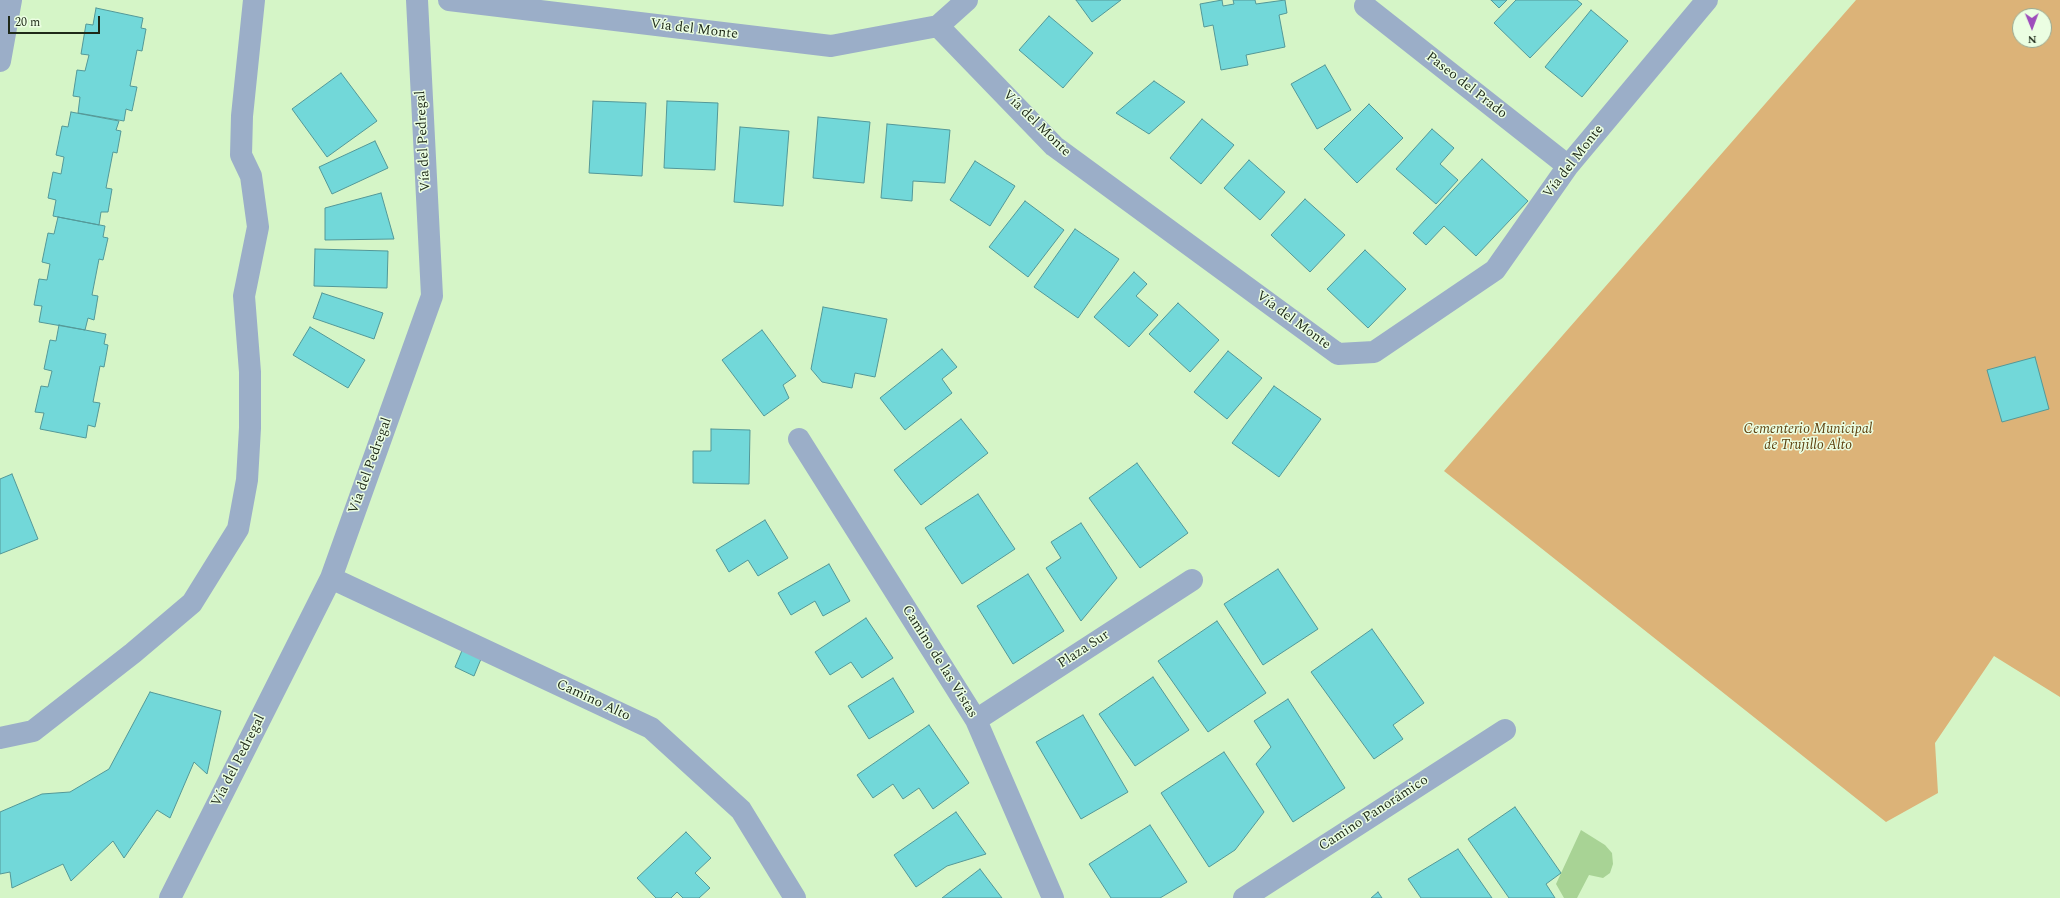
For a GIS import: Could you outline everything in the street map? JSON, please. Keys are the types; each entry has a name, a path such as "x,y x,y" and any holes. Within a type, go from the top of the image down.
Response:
{"street":[{"path":"0,60 11,0"},
{"path":"0,738 32,731 133,653 192,602 238,529 247,480 250,428 250,372 244,296 258,227 251,176 241,155 242,116 254,0"},
{"name":"Vía del Pedregal","path":"170,898 331,578 432,296 417,0"},
{"name":"Vía del Monte","path":"448,0 831,46 938,26 1054,146 1338,354 1374,352 1495,270 1568,166 1708,0"},
{"path":"938,26 967,0"},
{"name":"Paseo del Prado","path":"1365,6 1568,166"},
{"name":"Camino de las Vistas","path":"799,439 976,720 1053,898"},
{"name":"Camino Alto","path":"331,578 651,728 741,810 795,898"},
{"name":"Plaza Sur","path":"976,720 1192,580"},
{"name":"Camino Panorámico","path":"1244,898 1505,730"}],"green space":[{"name":"Cementerio Municipal de Trujillo Alto","path":"1856,0 2060,0 2060,697 1994,656 1935,743 1938,793 1886,822 1444,471"}],"shaded area":[{"path":"1581,830 1605,845 1612,853 1613,864 1610,873 1603,878 1589,875 1577,898 1564,898 1556,884"}],"building":[{"path":"1076,0 1121,0 1092,22"},
{"path":"1222,0 1223,6 1234,4 1233,0 1255,0 1256,4 1285,0 1287,13 1279,15 1285,47 1246,55 1248,65 1221,70 1213,25 1204,27 1200,4"},
{"path":"1491,0 1507,0 1499,8"},
{"path":"1516,0 1577,0 1582,4 1530,58 1494,23"},
{"path":"96,8 143,18 141,28 146,29 142,51 137,50 130,86 137,87 132,111 126,109 124,121 78,113 80,97 73,96 77,70 85,71 89,55 81,54 86,24 93,25"},
{"path":"1591,10 1628,41 1582,97 1545,67"},
{"path":"1049,16 1093,53 1063,88 1019,50"},
{"path":"1325,65 1351,110 1317,129 1291,84"},
{"path":"341,73 377,121 327,157 292,109"},
{"path":"1154,81 1185,102 1149,134 1116,113"},
{"path":"593,101 646,103 642,176 589,173"},
{"path":"667,101 718,103 715,170 664,168"},
{"path":"1369,104 1403,138 1357,183 1324,149"},
{"path":"71,112 119,121 116,130 121,131 117,153 113,152 106,188 112,189 108,212 101,212 99,225 53,216 56,200 48,198 53,172 61,174 64,157 56,155 62,126 68,127"},
{"path":"818,117 870,122 864,183 813,178"},
{"path":"1202,119 1234,145 1201,184 1170,158"},
{"path":"887,124 950,130 945,183 913,181 912,201 881,198"},
{"path":"740,127 789,131 783,206 734,202"},
{"path":"1432,129 1454,148 1440,164 1458,180 1436,204 1396,169"},
{"path":"375,141 388,168 332,194 319,167"},
{"path":"1482,159 1528,201 1476,256 1444,226 1426,245 1413,233"},
{"path":"1249,160 1285,192 1260,220 1224,188"},
{"path":"975,161 1015,186 990,226 950,200"},
{"path":"381,193 394,239 325,240 325,208"},
{"path":"1305,199 1345,235 1310,272 1271,235"},
{"path":"1025,201 1064,230 1028,277 989,247"},
{"path":"58,217 105,226 103,237 108,238 103,260 99,259 92,295 98,296 94,320 88,318 85,330 39,322 42,306 34,305 39,279 47,280 50,264 42,262 48,233 54,234"},
{"path":"1075,229 1119,259 1078,318 1034,287"},
{"path":"315,249 388,251 387,288 314,286"},
{"path":"1365,250 1406,289 1368,328 1327,289"},
{"path":"1134,272 1147,284 1136,296 1158,315 1129,347 1094,317"},
{"path":"322,293 383,313 374,339 313,318"},
{"path":"1178,303 1219,340 1190,372 1149,334"},
{"path":"823,307 887,319 875,377 855,373 852,388 822,382 811,369"},
{"path":"59,325 106,334 104,344 108,345 104,367 100,366 93,402 100,403 95,427 88,425 86,438 40,429 44,413 35,412 41,386 48,387 52,371 44,369 50,340 56,341"},
{"path":"310,327 365,360 348,388 293,355"},
{"path":"762,330 796,376 783,385 789,398 764,416 722,360"},
{"path":"942,349 957,367 942,379 952,393 905,430 880,398"},
{"path":"1228,351 1262,378 1227,419 1194,392"},
{"path":"2035,357 2049,409 2002,422 1987,370"},
{"path":"1274,386 1321,419 1279,477 1232,443"},
{"path":"961,419 988,453 921,505 894,470"},
{"path":"711,429 750,430 749,484 693,483 693,451 711,451"},
{"path":"1137,463 1188,533 1140,568 1089,498"},
{"path":"12,474 38,539 0,554 0,479"},
{"path":"978,494 1015,549 962,584 925,528"},
{"path":"765,520 788,558 758,576 748,560 729,572 716,550"},
{"path":"1081,523 1117,578 1081,621 1046,568 1061,558 1051,542"},
{"path":"829,564 850,601 823,616 815,601 791,615 778,593"},
{"path":"1278,569 1318,629 1263,665 1224,604"},
{"path":"1028,574 1064,631 1013,664 977,606"},
{"path":"866,618 893,658 862,678 851,662 830,675 815,652"},
{"path":"1217,621 1266,693 1208,732 1158,661"},
{"path":"1372,629 1424,703 1393,725 1403,739 1374,759 1311,672"},
{"path":"464,646 483,654 474,676 455,667"},
{"path":"1153,677 1189,730 1135,766 1099,714"},
{"path":"893,678 914,712 869,739 848,706"},
{"path":"150,692 221,711 207,774 194,762 170,818 157,810 124,858 113,841 71,881 63,864 12,888 10,872 0,874 0,812 42,794 70,792 109,769"},
{"path":"1288,699 1345,788 1293,822 1256,764 1271,747 1254,721"},
{"path":"1083,715 1128,792 1081,819 1036,742"},
{"path":"929,725 969,783 933,809 919,788 903,799 893,784 873,798 857,775"},
{"path":"1224,752 1264,812 1235,850 1209,867 1161,793"},
{"path":"1515,807 1561,873 1546,884 1555,898 1509,898 1468,839"},
{"path":"956,812 986,854 947,866 916,887 894,855"},
{"path":"1150,825 1187,882 1160,898 1111,898 1089,864"},
{"path":"686,832 711,858 695,873 710,888 699,898 683,898 677,892 671,898 656,898 637,878"},
{"path":"1458,849 1492,898 1421,898 1408,879"},
{"path":"980,869 1002,898 942,898"},
{"path":"1378,892 1382,898 1371,898"}]}
